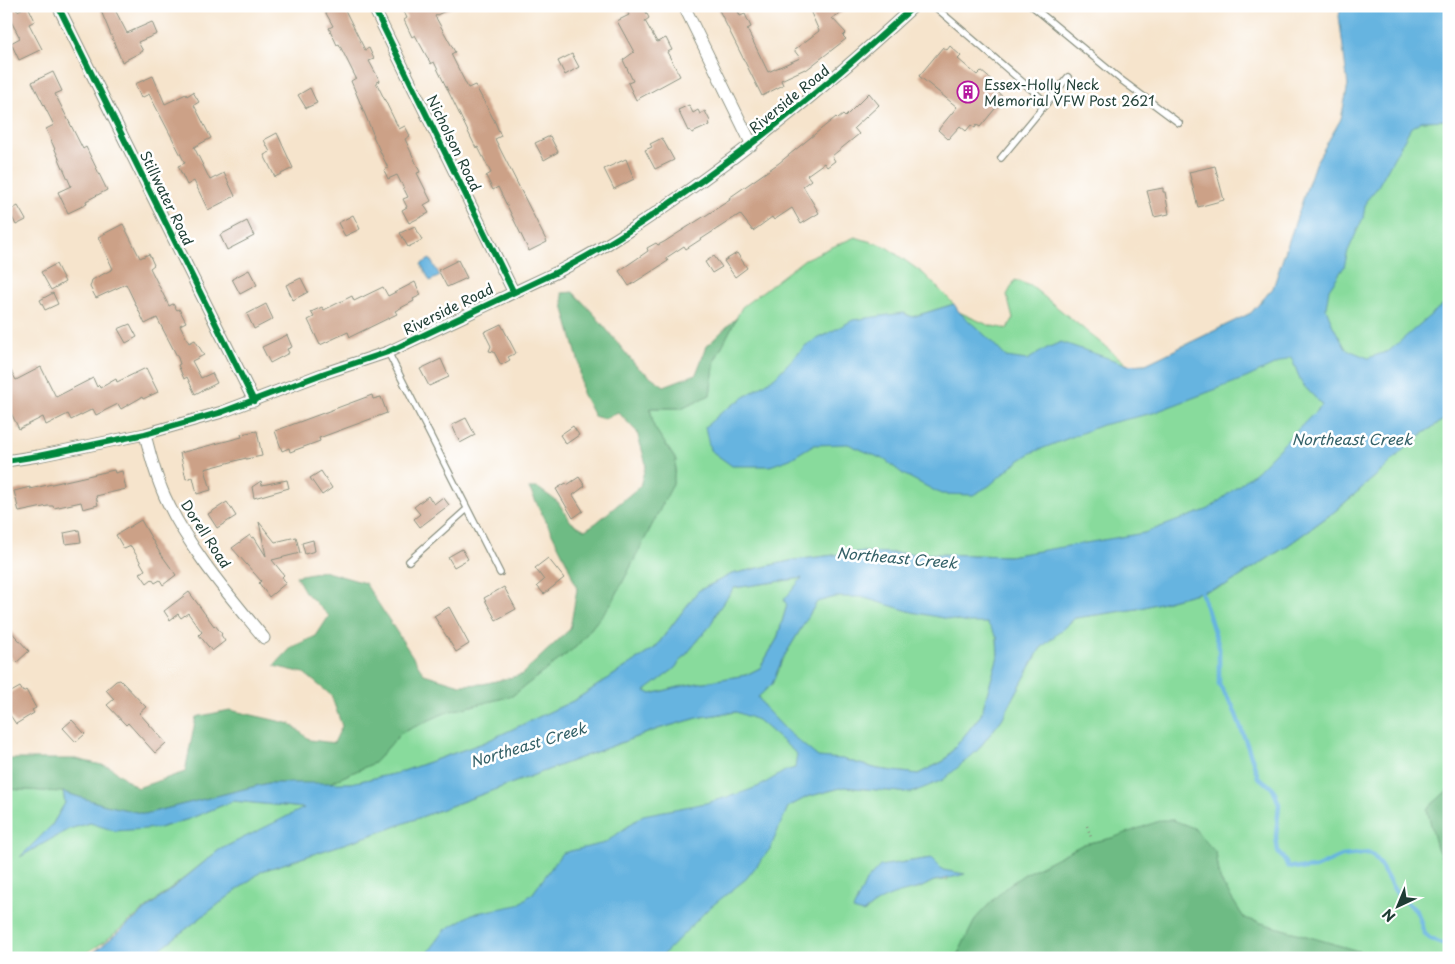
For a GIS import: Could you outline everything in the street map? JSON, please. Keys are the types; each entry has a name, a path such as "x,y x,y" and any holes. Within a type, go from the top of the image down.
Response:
{"street":[{"name":"Stillwater Road","path":"58,6 254,401"},
{"name":"Nicholson Road","path":"373,6 513,291"},
{"path":"684,6 752,144"},
{"name":"Riverside Road","path":"6,461 145,434 192,422 254,401 325,373 388,352 583,259 673,201 752,144 796,110 914,6"},
{"name":"Dorell Road","path":"145,434 164,495 180,526 208,567 264,638"}],"lane":[{"path":"934,6 1047,102"},
{"path":"1032,6 1120,79 1179,123"},
{"path":"1001,158 1068,77"},
{"path":"388,352 500,573"},
{"path":"410,561 467,509"}],"path":[{"path":"1087,826 1092,840"}],"green space":[{"path":"1359,6 1449,6 1449,71 1412,88 1390,94 1390,72 1381,71 1374,78 1321,181 1286,282 1272,307 1226,365 1137,398 1132,406 1148,404 1224,376 1280,343 1277,316 1291,301 1318,216 1347,150 1379,101 1420,121 1449,120 1449,330 1368,409 1281,480 1231,507 1180,539 1157,538 1144,533 1136,535 1168,551 1117,572 1099,576 1060,561 1021,554 1009,556 858,552 794,560 732,574 698,591 655,648 575,700 483,743 398,773 351,783 327,784 374,763 401,733 447,712 512,696 577,646 613,601 673,484 676,460 654,427 650,408 681,408 710,395 715,360 742,307 805,259 855,237 885,246 924,274 954,304 912,317 904,313 911,332 942,312 959,312 988,325 1007,329 1013,319 1007,295 1015,280 1031,286 1128,365 1146,364 1251,313 1273,288 1315,164 1341,119 1354,57","holes":["1308,302 1315,308 1331,344 1342,396 1339,398 1311,320"]},
{"path":"573,292 594,314 637,367 664,386 696,374 707,346 737,317 715,360 710,395 681,408 650,408 654,427 676,460 673,484 613,601 577,646 512,696 447,712 401,733 374,763 327,784 268,783 145,814 105,805 63,792 6,789 6,759 76,759 110,767 137,788 185,772 196,717 230,710 291,724 310,740 334,743 342,726 331,695 304,673 274,666 292,647 316,636 329,616 305,592 296,576 323,571 365,583 424,674 460,685 483,684 521,675 570,629 577,589 567,563 529,488 538,488 558,502 571,522 585,530 640,486 646,464 637,432 618,412 604,419 594,416 582,393 579,363 564,309 562,293"},
{"path":"1449,416 1449,789 1427,809 1437,848 1449,875 1449,958 1382,958 1244,918 1220,880 1216,853 1112,838 1084,844 1025,874 1006,887 976,918 956,958 559,958 428,952 424,958 148,958 262,871 386,830 658,729 701,717 736,712 772,684 782,660 817,602 833,586 1037,613 997,637 998,657 981,715 944,761 918,774 878,769 842,759 788,807 807,797 844,787 912,793 977,751 1002,719 1040,649 1075,618 1137,609 1227,585 1287,546 1334,512 1385,468 1412,441","holes":["931,858 947,872 948,880 934,881 918,889 887,896 876,902 864,913 880,866"]},
{"path":"803,578 787,605 777,639 760,668 746,675 687,685 651,694 644,691 674,669 710,626 718,610 734,588"},
{"path":"6,789 63,792 65,803 52,825 22,855 69,829 90,823 159,828 189,819 233,801 305,808 219,850 104,942 78,958 6,958"},
{"path":"1449,789 1449,875 1437,848 1427,809"},
{"path":"1162,820 1173,820 1194,828 1216,853 1220,880 1244,918 1382,958 956,958 976,918 1006,887 1025,874 1084,844 1112,838"}],"water":[{"name":"Northeast Creek","path":"1341,6 1449,6 1449,120 1421,121 1410,129 1377,188 1366,201 1363,218 1348,251 1344,267 1329,289 1326,308 1333,326 1346,349 1368,358 1389,351 1449,299 1449,416 1412,441 1385,468 1334,512 1287,546 1227,585 1137,609 1075,618 1040,649 1002,719 977,751 943,780 911,793 844,787 807,797 788,807 770,849 746,879 708,909 660,958 424,958 445,930 472,914 518,905 533,893 562,853 605,843 643,815 706,803 738,794 760,786 785,771 795,768 797,754 758,720 736,712 701,717 658,729 386,830 262,871 148,958 87,958 219,850 304,808 233,801 189,819 159,828 115,831 90,823 69,829 20,857 52,825 65,803 63,792 105,805 145,814 268,783 351,783 398,773 483,743 575,700 655,648 698,591 732,574 794,560 858,552 1009,556 1144,533 1209,509 1257,471 1322,405 1302,384 1291,357 1246,378 1153,413 1102,425 1031,453 1013,465 989,486 973,495 941,494 903,474 885,460 848,444 813,445 790,459 770,466 732,466 710,450 705,427 722,412 775,377 806,345 853,320 903,313 912,317 954,304 959,312 1006,357 1027,360 1061,342 1128,365 1146,364 1251,313 1273,288 1315,164 1341,119 1348,86 1339,16","holes":["802,578 784,600 787,605 777,639 760,668 746,675 687,685 651,694 645,691 674,669 710,626 718,610 734,588","835,597 861,597 912,612 969,623 987,623 997,637 998,656 981,715 944,761 918,774 878,769 842,759 818,757 789,733 766,709 758,697 772,684 782,660 817,602"]},
{"path":"430,259 440,276 430,281 421,264"},
{"path":"931,858 943,870 965,874 934,881 919,888 888,897 863,913 853,910 866,881 880,866"}],"building":[{"path":"6,6 15,6 17,11 28,6 35,21 29,24 42,49 19,60 11,43 20,38 6,12"},
{"path":"99,6 113,6 127,33 152,22 157,34 138,42 143,51 122,62"},
{"path":"322,6 343,6 365,50 369,48 374,59 369,61 380,81 376,82 399,129 405,126 410,136 405,139 420,172 417,173 431,201 424,205 429,213 409,223 402,210 407,207 403,199 408,197 397,175 388,179 384,170 388,168 351,81 356,78 339,44 337,45 329,28 333,26"},
{"path":"401,6 455,6 435,16 455,52 451,54 468,88 475,85 494,120 501,136 495,139 547,242 529,251 498,187 493,190 486,176 491,173 478,147 476,148 434,62 431,64 415,35 412,37 404,20 407,18"},
{"path":"625,6 643,6 649,18 645,21 657,42 666,38 672,50 667,52 680,76 636,100 628,83 633,81 623,60 634,52 617,21 629,15"},
{"path":"717,6 736,6 740,16 745,14 751,27 747,29 768,72 800,58 794,50 819,31 808,6 853,6 832,18 846,33 843,36 846,39 806,70 781,80 783,85 762,96"},
{"name":"Essex-Holly Neck Memorial VFW Post 2621","path":"950,46 961,56 958,59 977,75 981,71 994,82 991,86 1004,98 980,127 977,125 975,128 971,125 966,131 960,126 948,139 938,130 957,107 919,76 943,47 947,50"},
{"path":"572,54 579,67 565,75 558,61"},
{"path":"53,72 62,91 55,94 83,149 86,147 107,190 86,201 87,204 68,213 58,192 71,186 46,129 54,125 32,82"},
{"path":"153,76 165,104 193,92 199,102 194,105 211,138 194,147 210,180 224,173 235,196 208,210 194,181 187,185 178,166 185,163 149,94 141,98 135,84"},
{"path":"310,88 317,103 306,108 298,95"},
{"path":"869,93 879,105 854,128 859,134 832,156 835,161 827,167 824,163 807,175 811,180 803,186 819,213 801,224 792,208 774,220 772,217 753,231 740,214 686,249 684,246 666,258 668,261 629,286 619,271 648,251 647,248 656,243 658,245 664,242 730,200 729,198 779,163 836,117 838,119 843,115 845,117"},
{"path":"689,105 693,113 698,110 700,114 705,111 710,125 692,133 690,130 688,131 678,110"},
{"path":"277,133 293,168 275,177 264,155 270,152 264,140"},
{"path":"550,136 558,152 544,160 535,143"},
{"path":"662,138 674,160 655,169 645,150 652,147 650,144"},
{"path":"626,159 634,179 614,189 604,169"},
{"path":"1215,166 1224,200 1198,207 1189,172"},
{"path":"1163,188 1169,214 1154,217 1147,191"},
{"path":"18,206 26,220 16,225 9,211"},
{"path":"353,215 360,229 345,236 338,223"},
{"path":"247,221 254,236 227,250 220,235"},
{"path":"123,224 140,258 149,254 154,265 150,268 169,306 173,304 177,310 179,309 186,322 180,325 189,343 195,340 204,355 192,361 201,378 212,373 217,383 195,394 187,377 184,379 178,365 180,364 178,358 157,318 145,324 126,284 96,298 90,287 92,280 113,269 98,237"},
{"path":"415,226 422,240 408,247 400,233"},
{"path":"737,253 747,268 735,277 724,261"},
{"path":"714,256 722,267 712,273 705,262"},
{"path":"458,260 467,278 447,287 438,270"},
{"path":"56,264 65,282 51,290 41,272"},
{"path":"249,270 257,285 240,294 232,279"},
{"path":"301,278 308,292 293,300 286,285"},
{"path":"415,282 421,295 395,311 397,314 350,337 348,332 320,345 308,320 314,317 311,312 322,307 324,310 352,296 354,301 383,287 388,296"},
{"path":"53,293 58,304 45,310 40,300"},
{"path":"266,304 273,319 254,329 247,314"},
{"path":"130,324 137,337 126,343 118,329"},
{"path":"501,324 516,353 508,357 510,360 501,365 494,352 489,351 491,346 484,332"},
{"path":"287,335 292,347 287,349 289,353 270,363 262,347"},
{"path":"441,359 449,377 429,386 420,369"},
{"path":"6,362 16,380 41,367 56,397 93,378 97,387 99,385 100,388 116,379 117,382 146,368 158,392 143,399 142,397 121,409 118,404 96,415 93,409 71,420 68,414 46,425 43,417 19,429 6,403"},
{"path":"372,395 373,399 381,397 387,413 319,438 320,441 290,452 289,448 282,451 275,431"},
{"path":"466,418 475,435 460,443 452,425"},
{"path":"573,426 579,435 566,444 560,435"},
{"path":"257,431 262,456 246,458 205,469 211,490 197,494 193,477 186,479 180,453 242,437 241,434"},
{"path":"114,470 115,473 122,471 126,489 96,496 98,505 83,509 81,502 54,508 53,506 48,506 19,512 14,491"},
{"path":"321,471 332,488 322,495 310,478"},
{"path":"579,477 585,486 573,495 583,511 573,518 556,489 566,483 567,485"},
{"path":"287,480 289,488 254,498 252,487 261,481 262,485"},
{"path":"428,496 434,504 443,497 449,505 420,527 414,519 420,514 414,507"},
{"path":"227,502 236,516 217,528 208,514"},
{"path":"141,520 158,550 176,575 163,585 160,580 155,583 152,579 147,583 140,573 145,570 131,546 124,549 116,535"},
{"path":"259,522 275,542 296,537 300,553 272,560 284,575 282,577 286,583 269,597 259,583 261,581 232,548 250,535 252,538 254,537 266,556"},
{"path":"79,530 81,542 66,544 64,533"},
{"path":"313,540 315,551 305,554 302,543"},
{"path":"462,549 468,559 454,567 448,557"},
{"path":"548,558 564,578 544,594 537,586 544,580 535,568"},
{"path":"504,587 516,609 496,620 484,598"},
{"path":"189,592 222,634 225,641 212,651 199,635 202,632 188,613 181,618 178,614 170,620 164,611"},
{"path":"449,607 469,644 456,652 434,616"},
{"path":"6,626 29,651 16,663 6,652"},
{"path":"120,680 146,707 139,713 166,743 155,753 128,723 126,725 107,705 114,699 106,690 116,681"},
{"path":"20,687 23,692 26,690 36,708 32,710 34,713 16,724 6,709 6,695"},
{"path":"72,720 85,734 76,742 63,728"}],"waterway":[{"path":"1200,588 1219,647 1219,684 1233,707 1258,777 1273,788 1279,804 1276,837 1278,851 1288,866 1305,869 1315,868 1342,856 1370,853 1379,863 1397,893 1416,911 1427,936 1434,941 1449,946"}],"cycle path":[{"path":"58,6 254,401"},
{"path":"373,6 513,291"},
{"path":"6,461 145,434 222,412 325,373 388,352 557,272 632,229 732,159 812,96 914,6"}],"place":[{"name":"Essex-Holly Neck Memorial VFW Post 2621","path":"968,92"}]}
